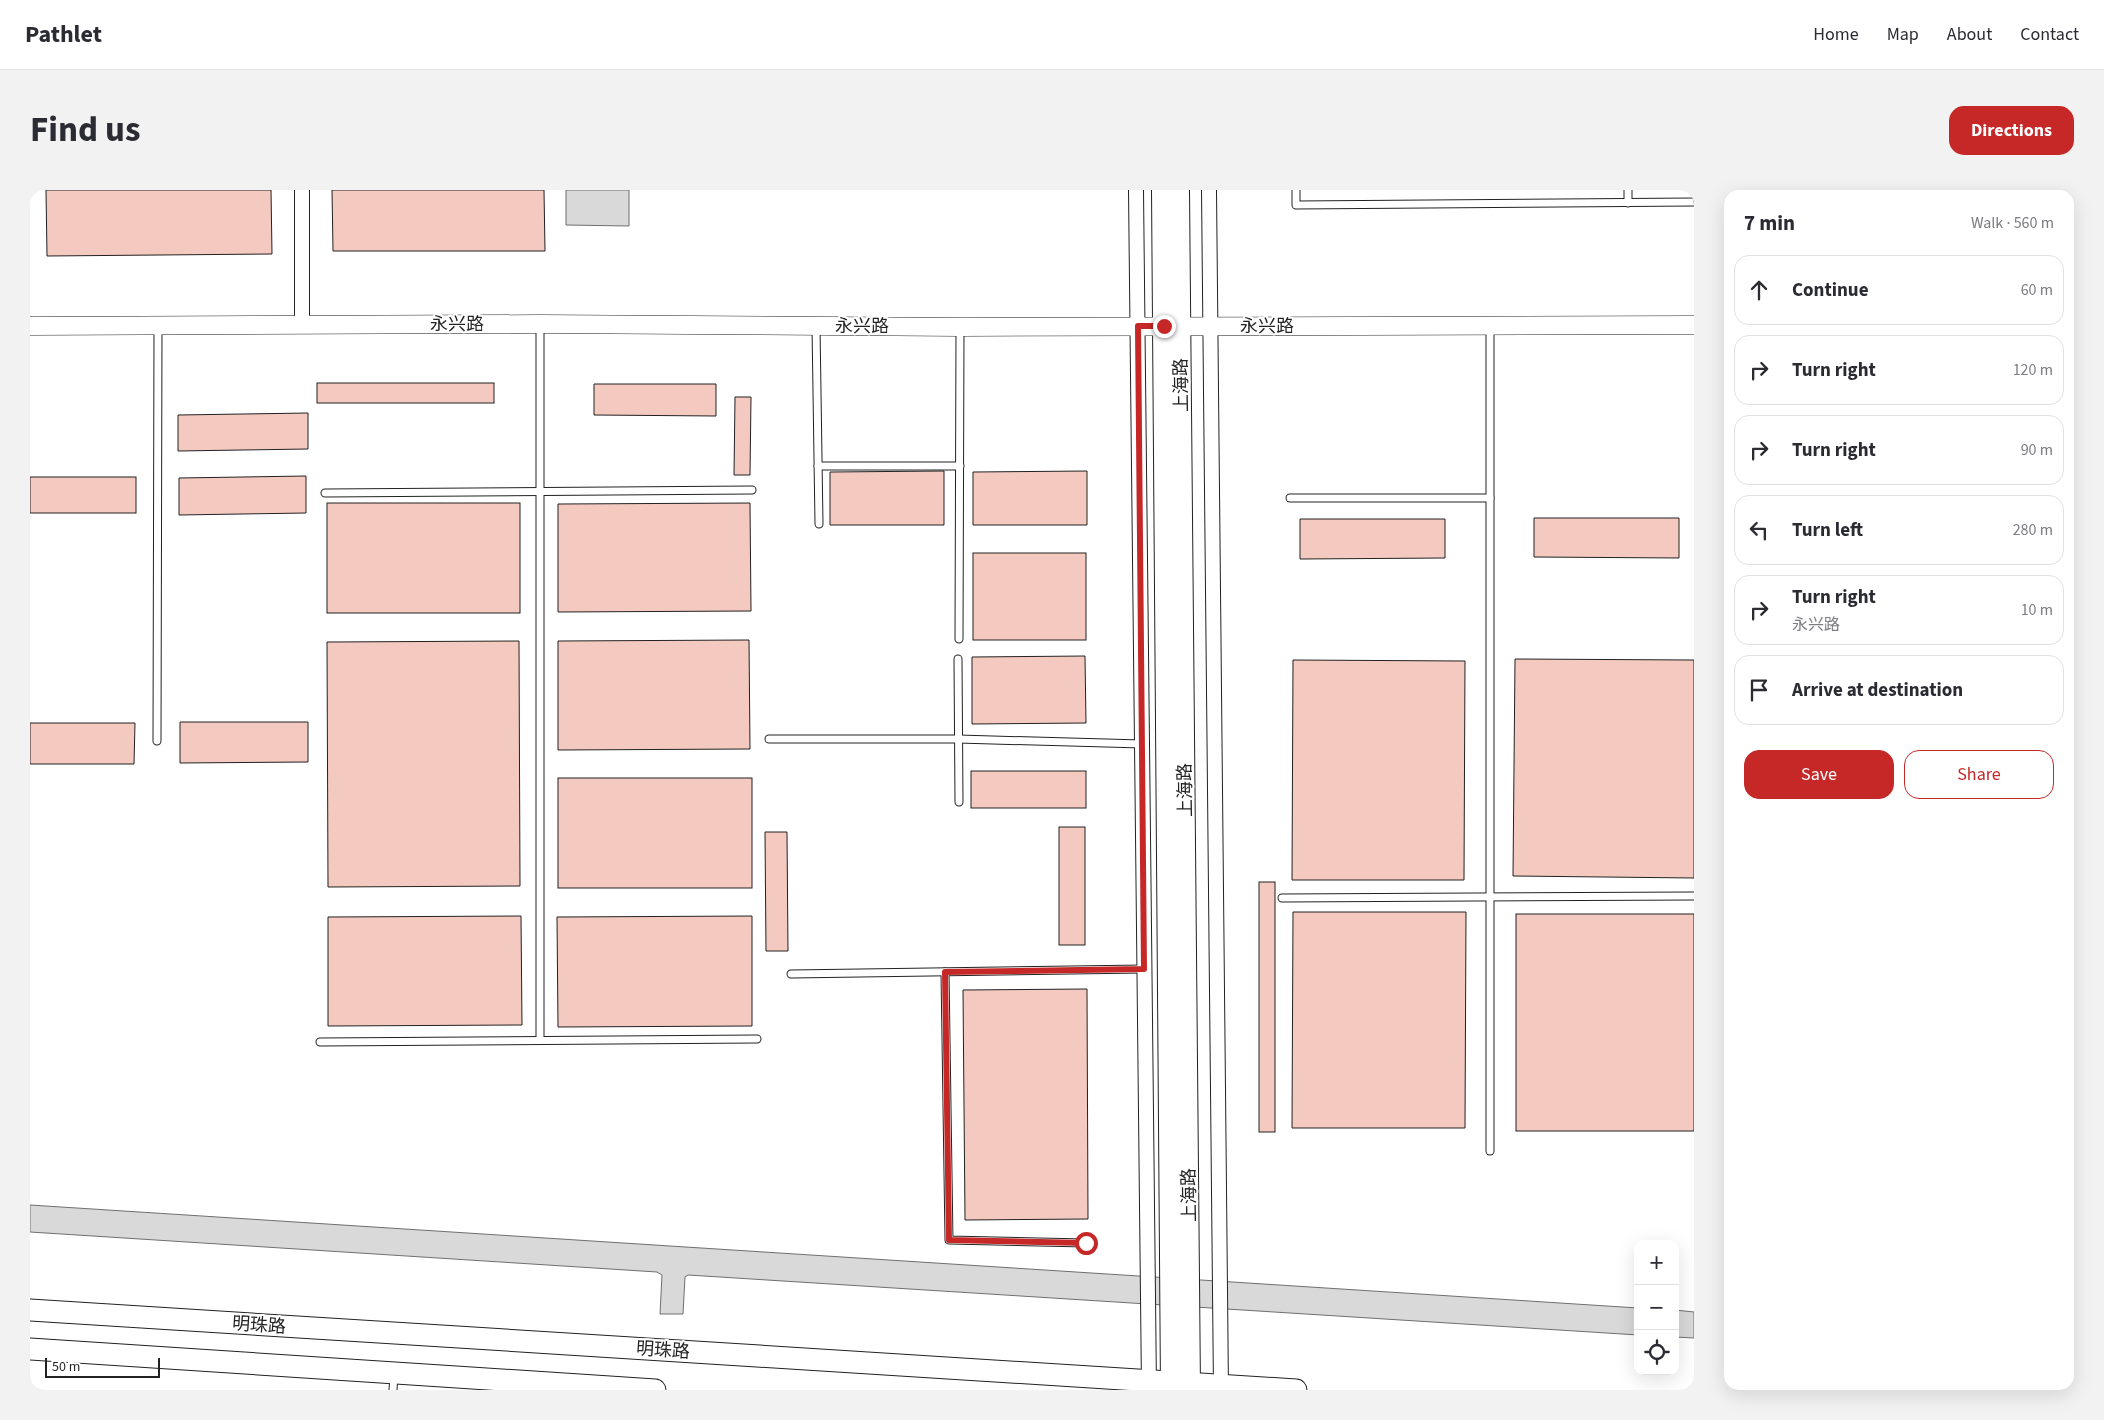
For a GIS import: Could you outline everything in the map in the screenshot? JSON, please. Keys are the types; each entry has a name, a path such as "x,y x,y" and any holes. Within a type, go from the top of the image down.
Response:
{"main road":[{"name":"上海路","path":"1162,190 1172,326"},
{"name":"上海路","path":"1179,190 1172,326 1181,1386"},
{"name":"明珠路","path":"30,1310 1149,1385 1296,1390"},
{"path":"30,1349 393,1381 655,1390"}],"street":[{"path":"302,190 302,325"},
{"path":"1136,190 1149,1385"},
{"path":"1209,190 1221,1388"},
{"name":"永兴路","path":"30,326 540,324 960,327 1694,325"}],"lane":[{"path":"1296,190 1296,205 1694,202"},
{"path":"1628,190 1628,203"},
{"path":"540,324 540,1040"},
{"path":"157,741 158,325"},
{"path":"816,326 819,524"},
{"path":"1490,326 1490,1150"},
{"path":"959,639 960,327"},
{"path":"818,466 960,466"},
{"path":"325,493 752,490"},
{"path":"1290,498 1490,498"},
{"path":"958,659 959,802"},
{"path":"769,739 958,739 1142,744"},
{"path":"1282,898 1694,896"},
{"path":"791,974 1144,969"},
{"path":"945,972 949,1240 1086,1243"},
{"path":"320,1042 758,1039"}],"shaded area":[{"path":"566,190 629,190 629,226 566,225"},
{"path":"30,1205 1634,1308 1634,1335 688,1275 685,1277 683,1314 660,1314 662,1275 657,1272 30,1232"},
{"path":"1679,1310 1694,1312 1694,1338 1679,1337"}],"building":[{"path":"46,190 271,190 272,254 47,256"},
{"path":"332,190 544,190 545,251 333,251"},
{"path":"317,383 494,383 494,403 317,403"},
{"path":"594,384 716,384 716,416 594,415"},
{"path":"735,397 751,397 750,475 734,475"},
{"path":"308,413 308,449 178,451 178,415"},
{"path":"944,471 944,525 830,525 830,472"},
{"path":"1087,471 1087,525 973,525 973,472"},
{"path":"306,476 306,513 179,515 179,478"},
{"path":"30,477 136,477 136,513 30,513"},
{"path":"327,503 520,503 520,613 327,613"},
{"path":"750,503 751,611 558,612 558,504"},
{"path":"1534,518 1679,518 1679,558 1534,557"},
{"path":"1300,519 1445,519 1445,558 1300,559"},
{"path":"973,553 1086,553 1086,640 973,640"},
{"path":"749,640 750,749 558,750 558,641"},
{"path":"519,641 520,886 328,887 327,642"},
{"path":"1085,656 1086,723 972,724 972,657"},
{"path":"1515,659 1694,660 1694,878 1513,876"},
{"path":"1293,660 1465,661 1464,880 1292,880"},
{"path":"180,722 308,722 308,762 180,763"},
{"path":"30,723 135,723 134,764 30,764"},
{"path":"971,771 1086,771 1086,808 971,808"},
{"path":"558,778 752,778 752,888 558,888"},
{"path":"1059,827 1085,827 1085,945 1059,945"},
{"path":"765,832 787,832 788,951 766,951"},
{"path":"1259,882 1275,882 1275,1132 1259,1132"},
{"path":"1293,912 1466,912 1465,1128 1292,1128"},
{"path":"1516,914 1694,914 1694,1131 1516,1131"},
{"path":"521,916 522,1025 328,1026 328,917"},
{"path":"752,916 752,1026 558,1027 557,917"},
{"path":"1087,989 1088,1219 965,1220 963,990"}],"route":[{"path":"1086,1243 949,1240 945,972 1144,969 1138,326 1164,326"}]}
